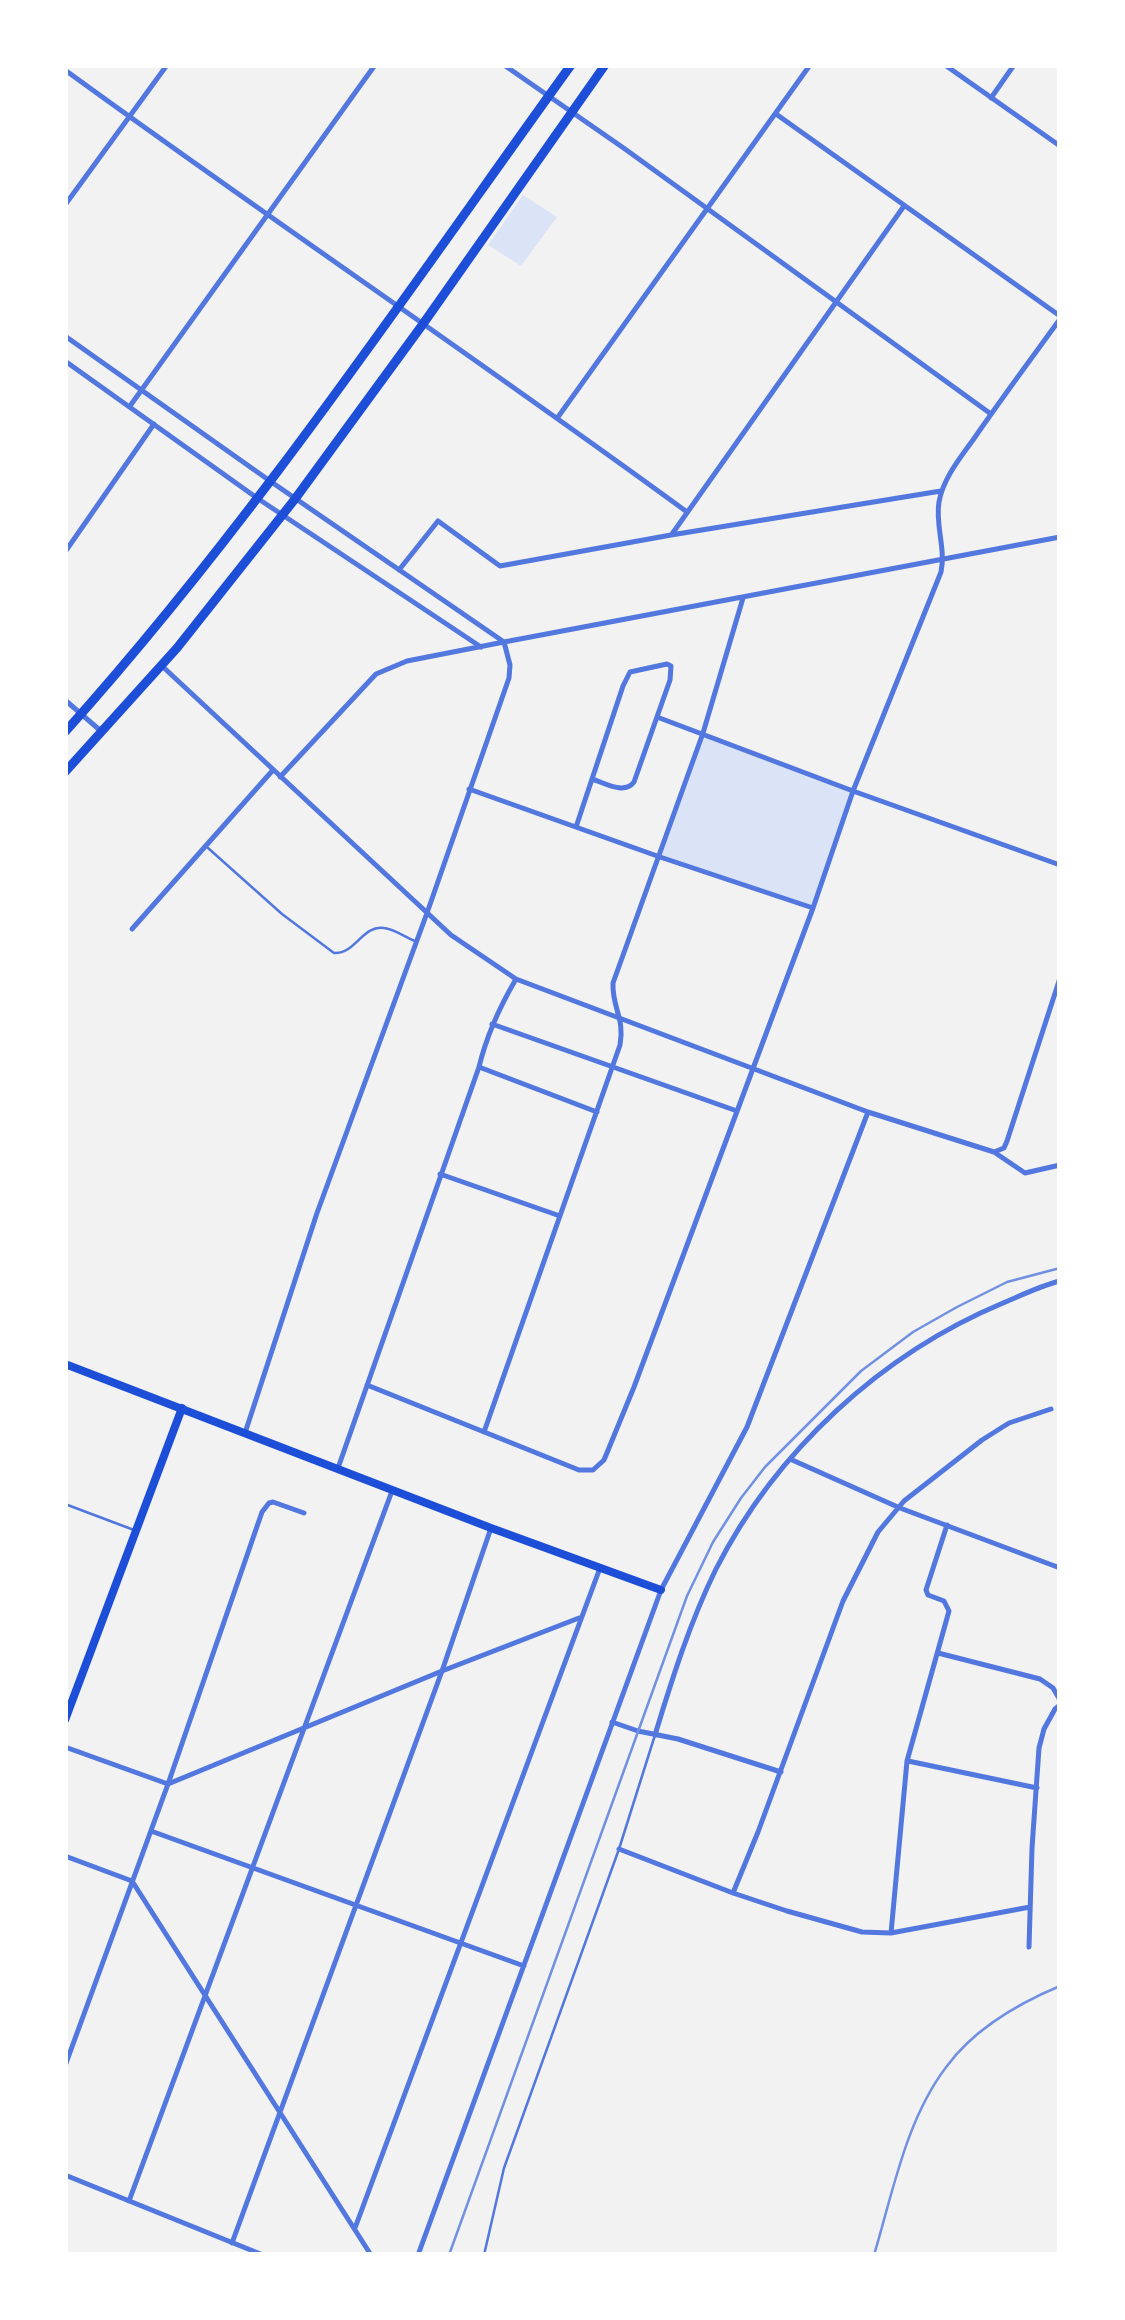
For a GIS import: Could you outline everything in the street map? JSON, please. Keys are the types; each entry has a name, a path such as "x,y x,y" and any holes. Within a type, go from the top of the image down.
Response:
{"main road":[{"path":"65,732 155,630 270,482 571,65"},
{"path":"65,772 162,666 295,499 605,65"},
{"path":"65,1364 661,1590"},
{"path":"65,1720 182,1408"}],"street":[{"path":"65,206 167,65"},
{"path":"130,406 375,65"},
{"path":"504,65 990,414"},
{"path":"558,418 810,65"},
{"path":"944,65 1060,146"},
{"path":"991,98 1014,65"},
{"path":"65,70 687,512"},
{"path":"367,1385 579,1470 587,1472 604,1460 813,908 853,791 941,572 944,558 938,504 942,491 990,414 1060,318 776,114"},
{"path":"671,534 904,206"},
{"path":"65,336 504,642 510,666 427,912 317,1213 246,1433"},
{"path":"65,360 282,516 480,647"},
{"path":"65,552 154,424"},
{"path":"399,570 438,520 500,566 942,491"},
{"path":"280,777 376,674 407,662 1060,536"},
{"path":"484,1432 620,1045 622,1019 614,1004 613,983 703,733 743,598"},
{"path":"576,827 592,778 627,675 668,664 672,670 658,717 631,787 620,788 592,778"},
{"path":"162,666 451,935 516,979 868,1112 994,1152 1025,1172 1060,1165"},
{"path":"65,700 102,732"},
{"path":"658,717 1060,865"},
{"path":"132,929 273,770"},
{"path":"469,789 813,908"},
{"path":"994,1152 1004,1148 1007,1141 1060,978"},
{"path":"338,1468 492,1024 516,979"},
{"path":"492,1024 737,1110"},
{"path":"479,1066 596,1112"},
{"path":"418,2255 661,1590 747,1428 868,1112"},
{"path":"440,1174 560,1216"},
{"path":"655,1734 696,1614 717,1567 790,1459 854,1396 932,1337 1060,1281"},
{"path":"732,1893 781,1772 842,1602 878,1532 904,1501 982,1440 1009,1423 1051,1409"},
{"path":"790,1459 900,1508 1060,1568"},
{"path":"129,2201 393,1490"},
{"path":"65,2066 264,1508 274,1502 304,1512"},
{"path":"890,1933 907,1761 948,1618 948,1605 926,1590 948,1525"},
{"path":"232,2243 491,1528"},
{"path":"355,2228 600,1568"},
{"path":"65,1747 168,1784 579,1618"},
{"path":"938,1653 1040,1679 1054,1688 1060,1703 1044,1728 1039,1748 1029,1947"},
{"path":"612,1722 781,1772"},
{"path":"907,1761 1037,1788"},
{"path":"150,1831 524,1966"},
{"path":"618,1849 732,1893 845,1928 878,1934 1030,1907"},
{"path":"65,1856 132,1881 371,2255"},
{"path":"65,2175 263,2255"}],"lane":[{"path":"205,846 282,914 334,953 349,950 374,928 385,928 416,942"},
{"path":"65,1504 136,1530"},
{"path":"484,2255 504,2168 655,1734"}],"shaded area":[{"path":"523,195 557,217 521,266 488,245"},
{"path":"703,733 853,791 813,908 660,857"}],"railway":[{"path":"449,2255 687,1596 713,1542 765,1467 861,1371 913,1332 957,1307 1007,1282 1060,1268"},
{"path":"874,2255 911,2132 947,2066 970,2040 998,2019 1060,1986"}]}
